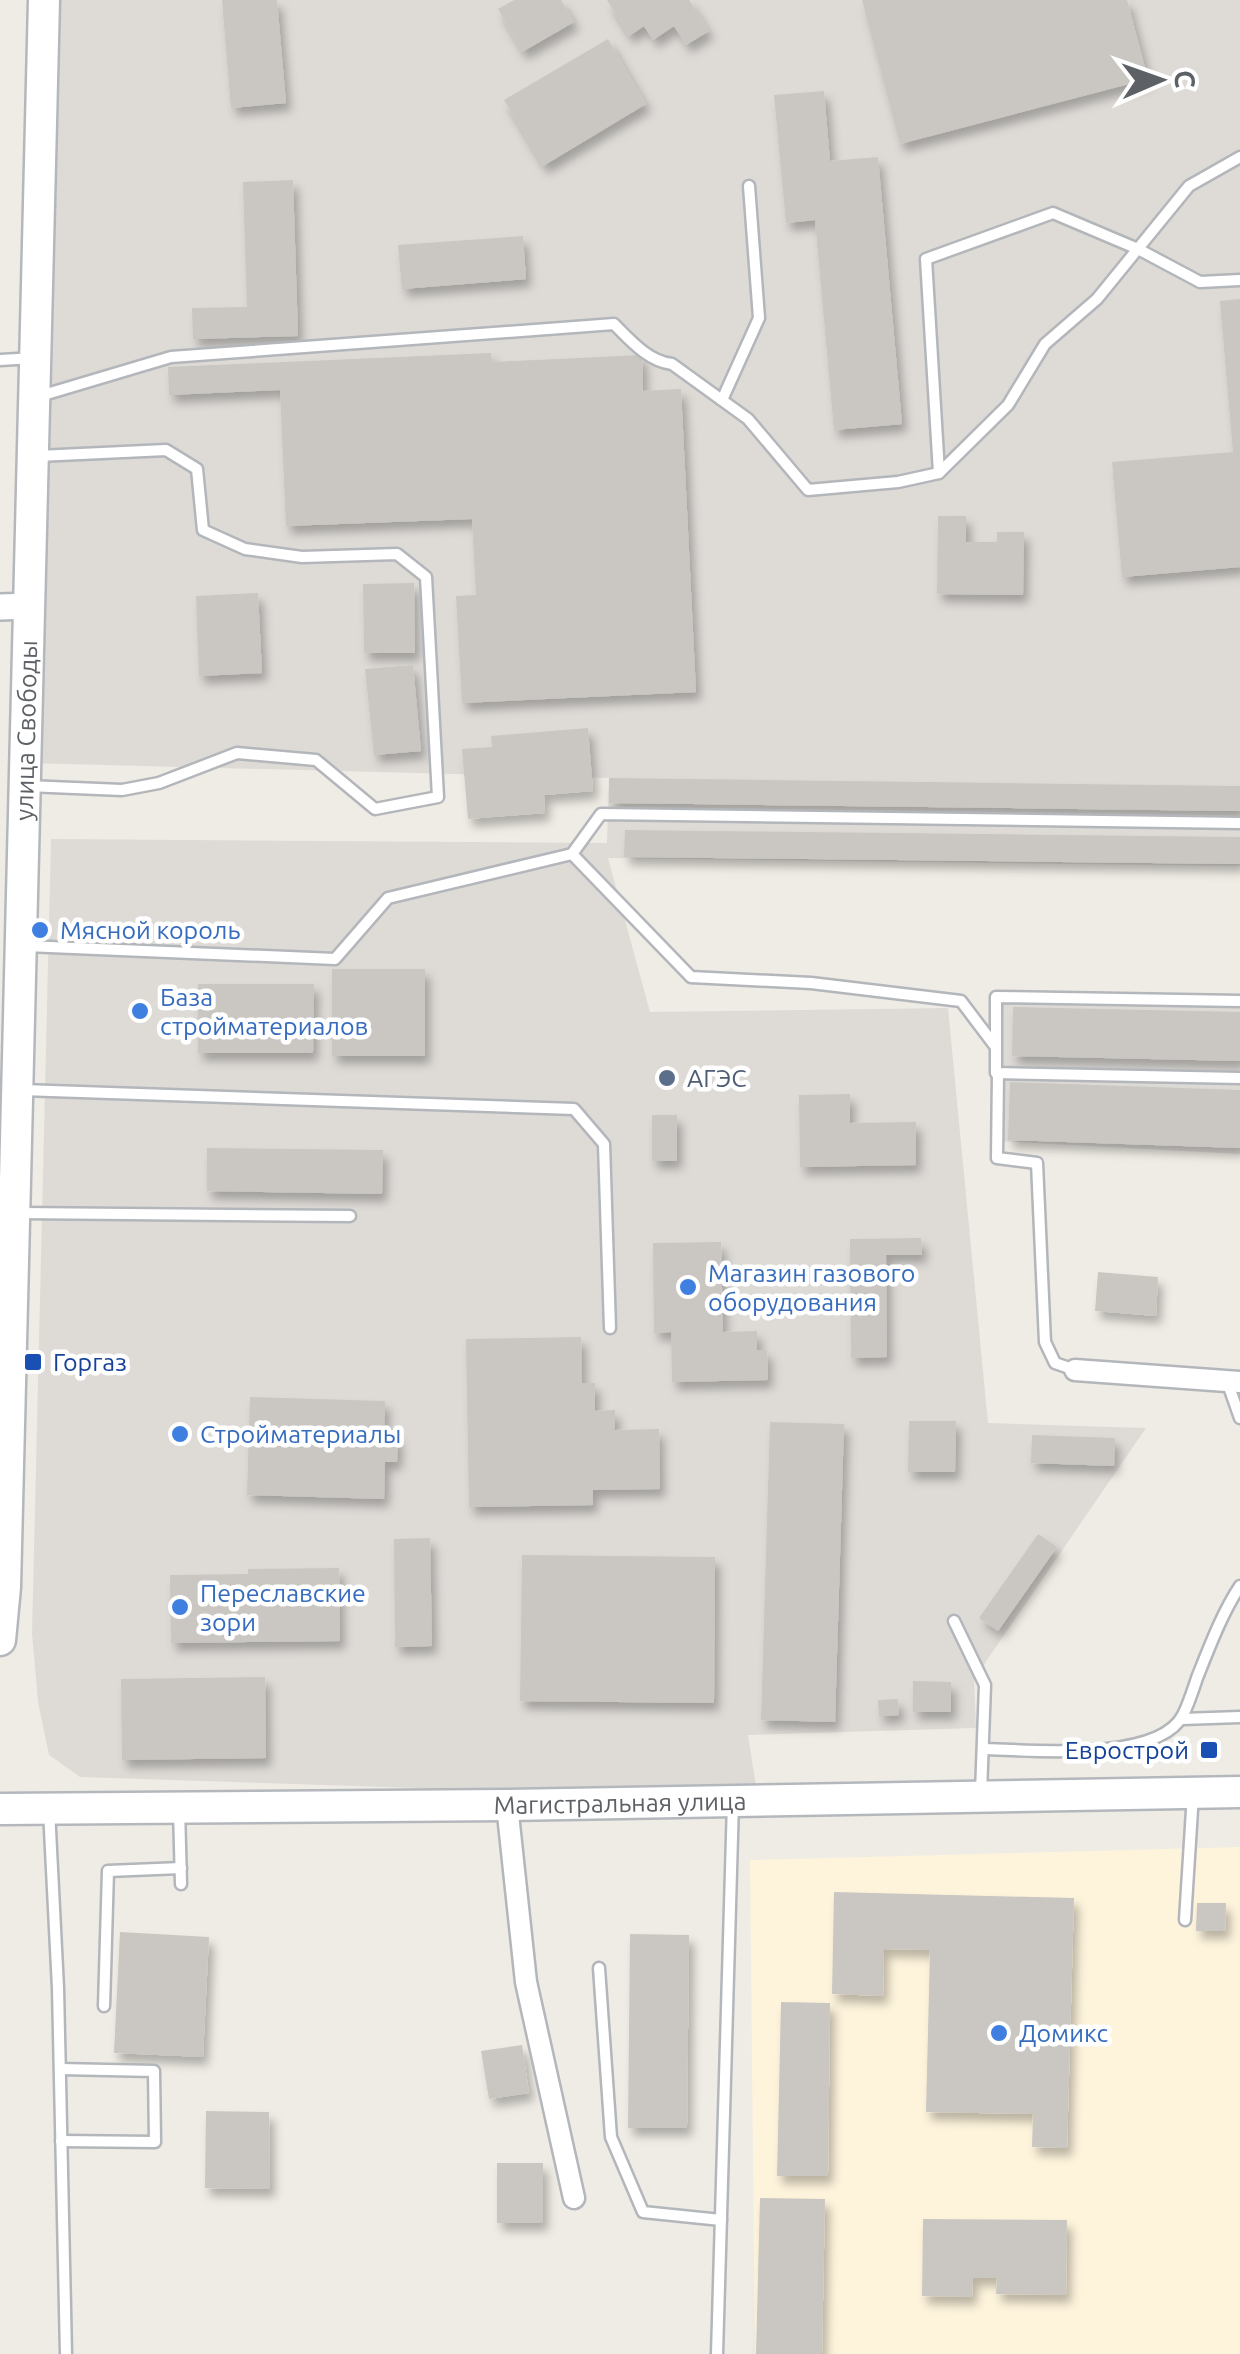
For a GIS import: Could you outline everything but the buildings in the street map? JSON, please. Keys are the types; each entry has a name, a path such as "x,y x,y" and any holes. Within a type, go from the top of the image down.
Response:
{"main road":[{"name":"улица Свободы","path":"0,1640 5,1587 16,1090 10,978 20,946 24,786 14,607 32,456 44,0"},
{"name":"Магистральная улица","path":"0,1809 1240,1792"}],"street":[{"path":"1075,1370 1234,1382"},
{"path":"507,1805 526,1982 574,2198"}],"lane":[{"path":"34,397 172,357 614,324 658,363 672,364 748,420 808,490 898,482 939,473 1008,405 1045,344 1097,299 1189,186 1240,158"},
{"path":"722,400 759,318 749,186"},
{"path":"939,473 926,258 1053,213 1138,249 1200,282 1240,280"},
{"path":"0,360 35,358"},
{"path":"24,786 122,790 159,783 237,752 316,760 374,809 438,797 426,577 397,554 302,557 245,549 203,530 197,469 166,450 32,456"},
{"path":"20,946 335,959 388,898 572,854 601,814 1240,823"},
{"path":"572,854 691,977 811,983 960,1001 996,1048"},
{"path":"1075,1370 1055,1363 1045,1342 1037,1163 997,1158 996,997 1240,1002"},
{"path":"998,1073 1240,1078"},
{"path":"16,1090 574,1109 604,1144 610,1328"},
{"path":"14,1213 350,1216"},
{"path":"1234,1382 1240,1418"},
{"path":"1182,1719 1205,1658 1240,1586"},
{"path":"954,1622 985,1685 981,1797"},
{"path":"983,1749 1123,1748 1155,1738 1182,1719 1240,1717"},
{"path":"1185,1920 1193,1793"},
{"path":"717,2354 733,1801"},
{"path":"179,1808 181,1884"},
{"path":"49,1809 66,2354"},
{"path":"104,2006 108,1872 180,1868"},
{"path":"598,1968 611,2137 643,2212 721,2220"},
{"path":"60,2069 154,2071 154,2142 61,2141"}],"shaded area":[{"path":"48,0 1240,0 1240,866 608,858 650,1012 948,1008 988,1423 1146,1428 974,1679 976,1728 748,1735 758,1799 80,1777 49,1755 38,1702 32,1633 51,839 607,843 609,778 28,763"},
{"path":"996,996 1240,1001 1240,1154 996,1141"},
{"path":"1240,1847 1240,2354 755,2354 750,1860"}],"place":[{"name":"Мясной король","path":"40,930"},
{"name":"База стройматериалов","path":"140,1011"},
{"name":"АГЭС","path":"667,1078"},
{"name":"Магазин газового оборудования","path":"688,1287"},
{"name":"Горгаз","path":"33,1362"},
{"name":"Стройматериалы","path":"180,1434"},
{"name":"Переславские зори","path":"180,1607"},
{"name":"Еврострой","path":"1209,1750"},
{"name":"Домикс","path":"999,2033"}]}
